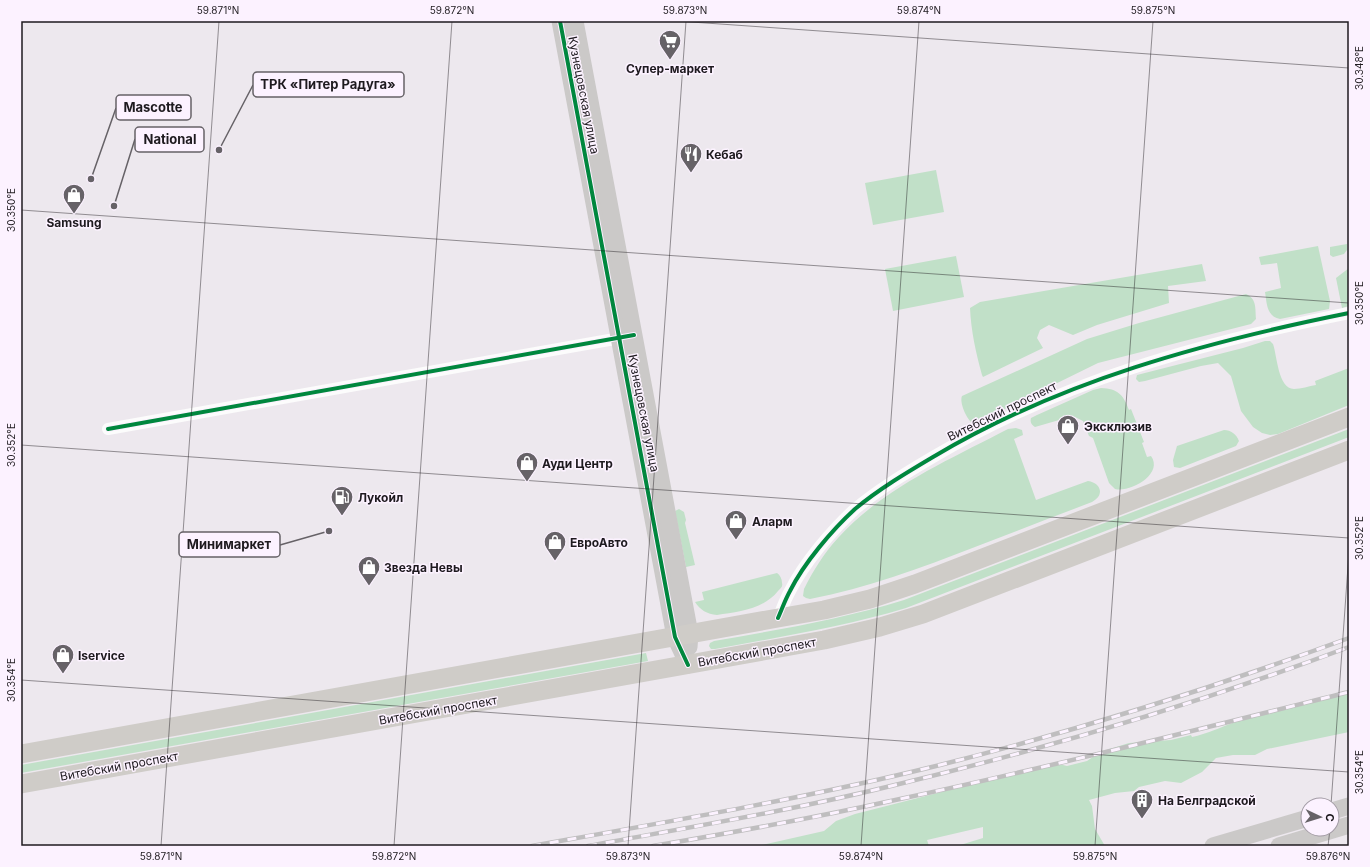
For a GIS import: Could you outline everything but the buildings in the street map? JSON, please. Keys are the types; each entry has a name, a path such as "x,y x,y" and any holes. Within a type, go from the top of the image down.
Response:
{"main road":[{"path":"21,754 824,610 870,598 914,584 1349,417"},
{"name":"Витебский проспект","path":"21,784 688,665 824,640 880,627 923,614 1349,450"}],"street":[{"name":"Кузнецовская улица","path":"560,21 627,337"},
{"name":"Кузнецовская улица","path":"575,21 627,337 688,665"},
{"name":"Витебский проспект","path":"778,618 790,590 800,574 825,540 855,510 894,480 962,440 1063,392 1115,373 1243,336 1349,313"},
{"path":"108,429 627,337"},
{"path":"1213,846 1300,820"},
{"path":"1279,846 1349,825"}],"green space":[{"path":"936,170 944,212 873,225 865,183"},
{"path":"1347,244 1347,250 1344,254 1333,257 1330,255 1330,247"},
{"path":"1318,246 1330,301 1329,309 1280,319 1275,317 1268,308 1265,292 1281,288 1277,263 1261,265 1259,257"},
{"path":"956,256 964,297 893,311 885,269"},
{"path":"1202,264 1206,281 1168,286 1169,303 1097,325 1073,335 1049,325 1040,330 1037,338 1043,348 983,377 974,342 970,308 980,302"},
{"path":"1349,268 1349,306 1342,308 1336,278"},
{"path":"1246,294 1252,298 1255,304 1256,319 1251,324 1098,363 974,424 964,411 961,399 962,396 1087,339 1139,323"},
{"path":"1265,341 1270,341 1273,344 1281,378 1289,388 1297,389 1316,385 1315,381 1349,368 1349,405 1278,434 1270,435 1262,433 1253,427 1241,411 1231,376 1218,363 1145,381 1139,382 1136,379 1137,375"},
{"path":"1101,388 1116,391 1122,396 1129,410 1131,409 1144,442 1142,443 1147,457 1151,456 1154,463 1153,469 1144,481 1129,488 1115,489 1109,483 1093,438 1089,436 1083,421 1073,416 1035,427 1031,422 1031,418 1037,415 1093,390"},
{"path":"1016,428 1022,430 1023,435 1014,439 1036,500 1088,481 1096,484 1100,490 1099,496 1092,502 894,577 810,599 803,596 807,582 828,550 856,520 875,504 918,476 940,464 1008,429"},
{"path":"1349,429 1349,437 906,608 859,621 787,636 715,649 711,649 709,646 710,643 714,641 834,618 904,600"},
{"path":"1224,430 1233,433 1236,436 1239,441 1236,446 1180,468 1174,467 1173,460 1177,446"},
{"path":"679,509 684,512 686,520 685,523 695,565 686,567 675,511"},
{"path":"777,573 781,579 782,587 766,602 750,609 717,615 704,611 695,602 704,600 702,592"},
{"path":"646,653 648,661 21,773 21,765"},
{"path":"1349,693 1349,732 1267,749 1255,755 1233,755 1216,758 1202,772 1181,783 1165,781 1139,787 1134,791 1115,793 1089,800 1092,806 1095,829 1105,846 957,846 983,838 983,827 927,840 929,846 757,846 824,831 836,821 855,814 1055,763 1067,766 1087,761 1100,752 1129,743 1171,740 1191,735 1192,737 1235,722"}],"railway":[{"path":"532,846 684,819 835,789 988,753 1144,708 1349,638"},
{"path":"588,846 742,818 857,794 953,771 1067,740 1180,706 1349,647"},
{"path":"653,846 808,818 956,787 1349,692"}],"cycle path":[{"path":"560,21 675,637 688,665"},
{"path":"778,618 788,594 803,569 828,537 855,509 903,475 981,430 1082,386 1135,367 1241,337 1349,313"},
{"path":"108,429 634,335"}],"place":[{"name":"Супер-маркет","path":"670,60"},
{"name":"ТРК «Питер Радуга»","path":"219,150"},
{"name":"Кебаб","path":"691,174"},
{"name":"Mascotte","path":"91,179"},
{"name":"National","path":"114,206"},
{"name":"Samsung","path":"74,214"},
{"name":"Эксклюзив","path":"1068,446"},
{"name":"Ауди Центр","path":"527,482"},
{"name":"Лукойл","path":"342,516"},
{"name":"Минимаркет","path":"329,531"},
{"name":"Аларм","path":"736,540"},
{"name":"ЕвроАвто","path":"555,562"},
{"name":"Звезда Невы","path":"369,586"},
{"name":"Iservice","path":"63,674"},
{"name":"На Белградской","path":"1142,820"}]}
